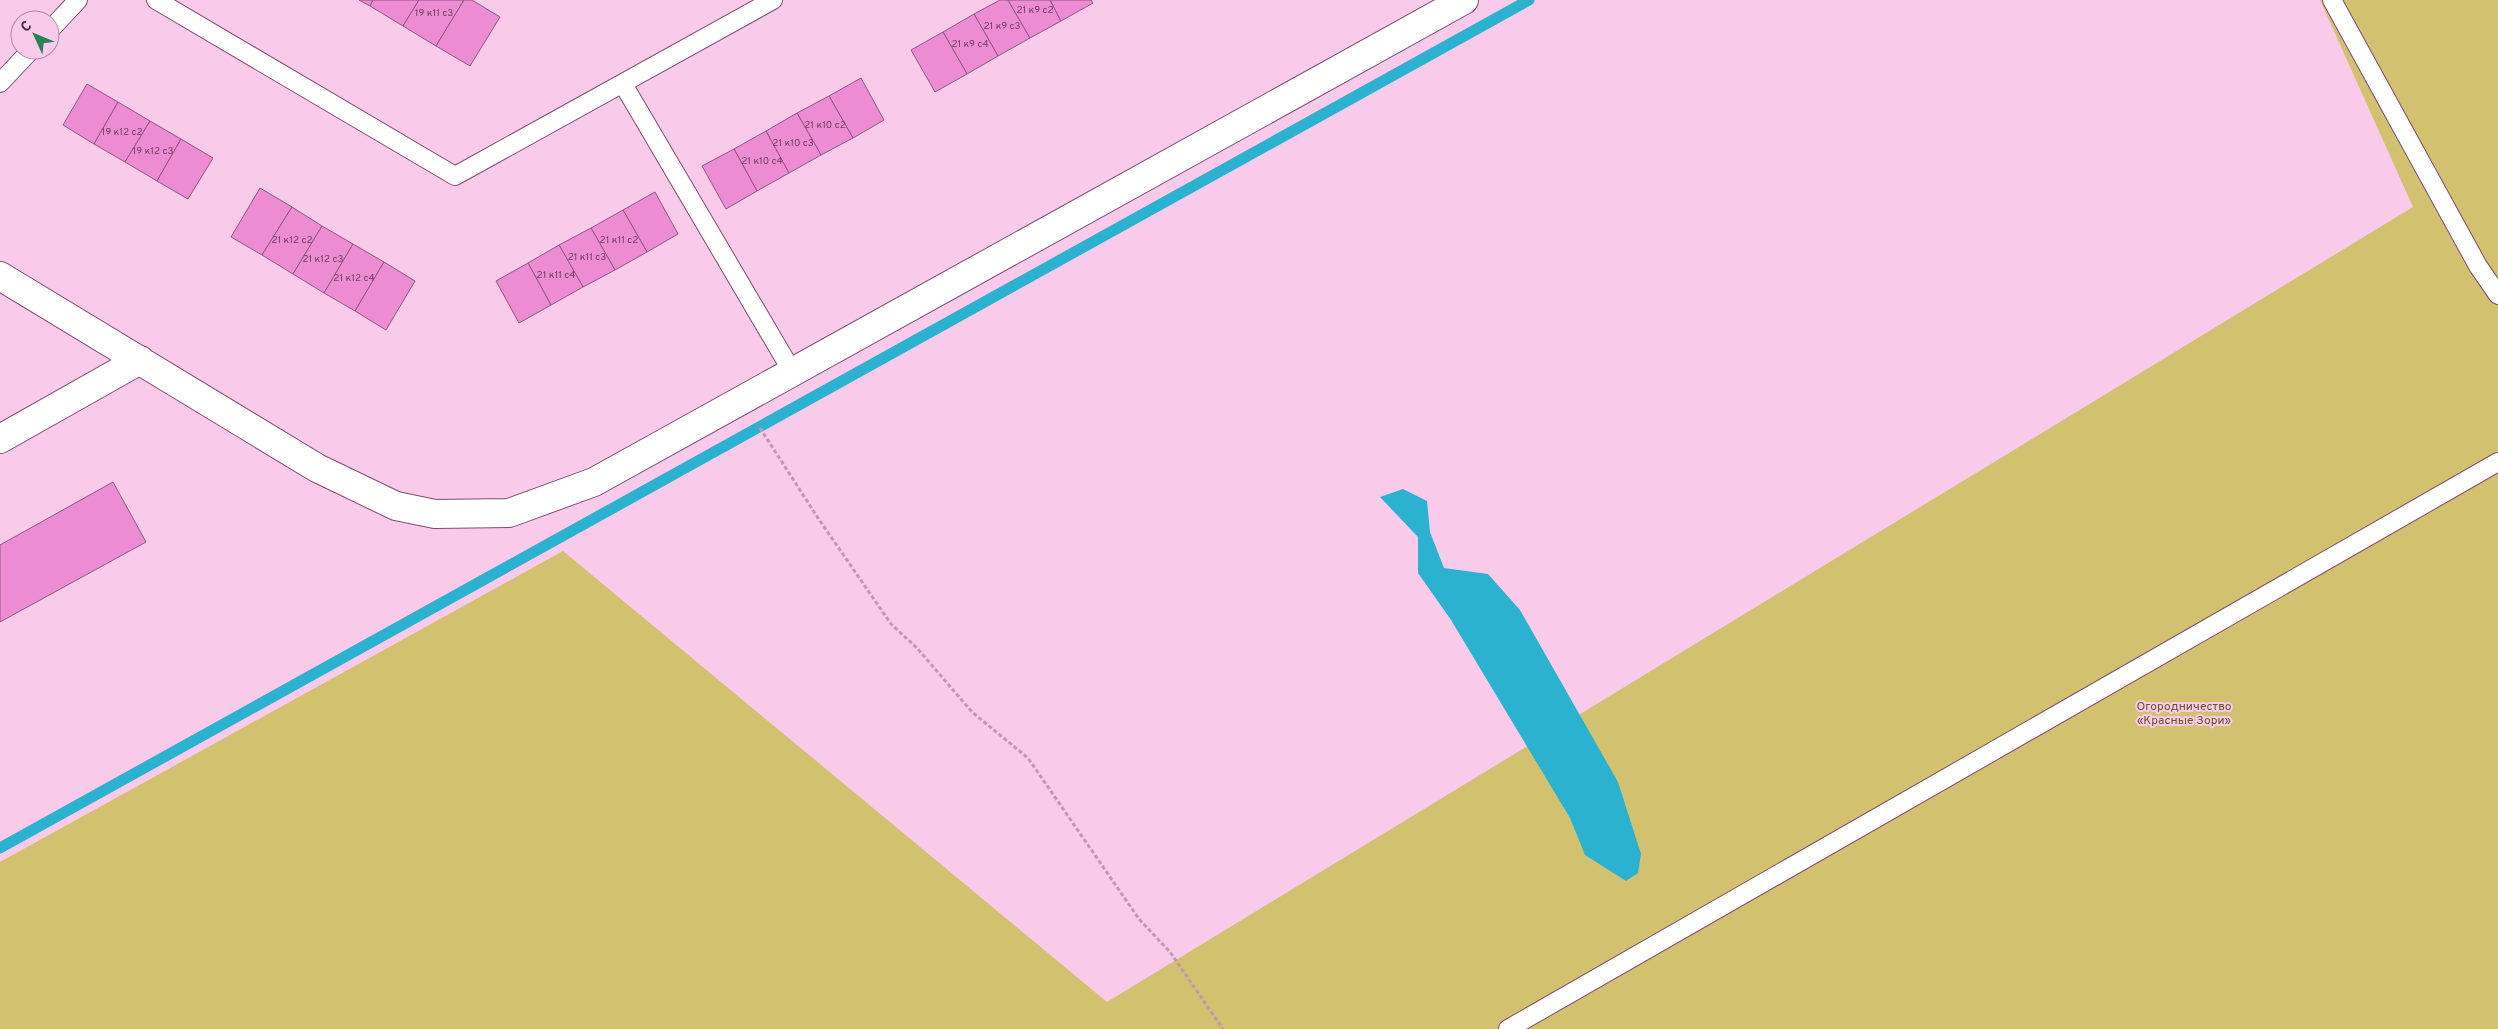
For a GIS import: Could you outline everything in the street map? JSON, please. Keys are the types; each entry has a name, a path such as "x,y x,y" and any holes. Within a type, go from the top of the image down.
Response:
{"street":[{"path":"0,276 318,468 396,506 435,514 509,513 594,482 1464,0"},
{"path":"0,439 140,360"}],"lane":[{"path":"60,19 78,0"},
{"path":"156,0 455,176 773,0"},
{"path":"2332,0 2478,266 2498,295"},
{"path":"0,83 22,60"},
{"path":"623,84 793,373"},
{"path":"1508,1029 2498,462"}],"path":[{"path":"768,440 818,518 891,624 917,648 972,712 1028,758 1139,920 1170,952 1223,1029"}],"green space":[{"name":"Огородничество «Красные Зори»","path":"2320,0 2498,0 2498,1029 0,1029 0,862 563,551 1107,1002 2413,207"}],"water":[{"path":"1403,489 1427,501 1430,532 1444,568 1488,574 1520,610 1618,782 1641,854 1638,873 1626,881 1585,855 1570,818 1451,620 1418,573 1418,537 1380,497"}],"building":[{"path":"359,0 373,0 370,6"},
{"path":"373,0 419,0 403,26 370,6"},
{"path":"419,0 464,0 436,46 403,26"},
{"path":"464,0 472,0 500,17 470,66 436,46"},
{"path":"1000,0 1008,0 1030,38 998,56 974,14"},
{"path":"1008,0 1050,0 1061,21 1030,38"},
{"path":"1050,0 1091,0 1093,3 1061,21"},
{"path":"974,14 998,56 967,74 943,32"},
{"path":"943,32 967,74 935,92 911,50"},
{"path":"861,78 884,120 853,138 829,96"},
{"path":"87,84 118,102 94,144 63,125"},
{"path":"829,96 853,138 821,155 797,113"},
{"path":"118,102 150,121 125,162 94,144"},
{"path":"797,113 821,155 789,173 766,131"},
{"path":"150,121 181,139 157,181 125,162"},
{"path":"766,131 789,173 757,191 734,149"},
{"path":"181,139 213,158 188,199 157,181"},
{"path":"734,149 757,191 726,209 702,166"},
{"path":"260,188 292,207 262,255 231,237"},
{"path":"655,192 678,234 647,252 623,210"},
{"path":"292,207 322,226 293,274 262,255"},
{"path":"623,210 647,252 615,270 591,228"},
{"path":"322,226 353,244 324,293 293,274"},
{"path":"591,228 615,270 583,287 559,245"},
{"path":"353,244 384,262 355,311 324,293"},
{"path":"559,245 583,287 551,305 528,263"},
{"path":"384,262 415,281 386,330 355,311"},
{"path":"528,263 551,305 519,323 496,281"},
{"path":"113,482 146,542 0,622 0,545"}],"waterway":[{"path":"0,848 1529,0"}]}
